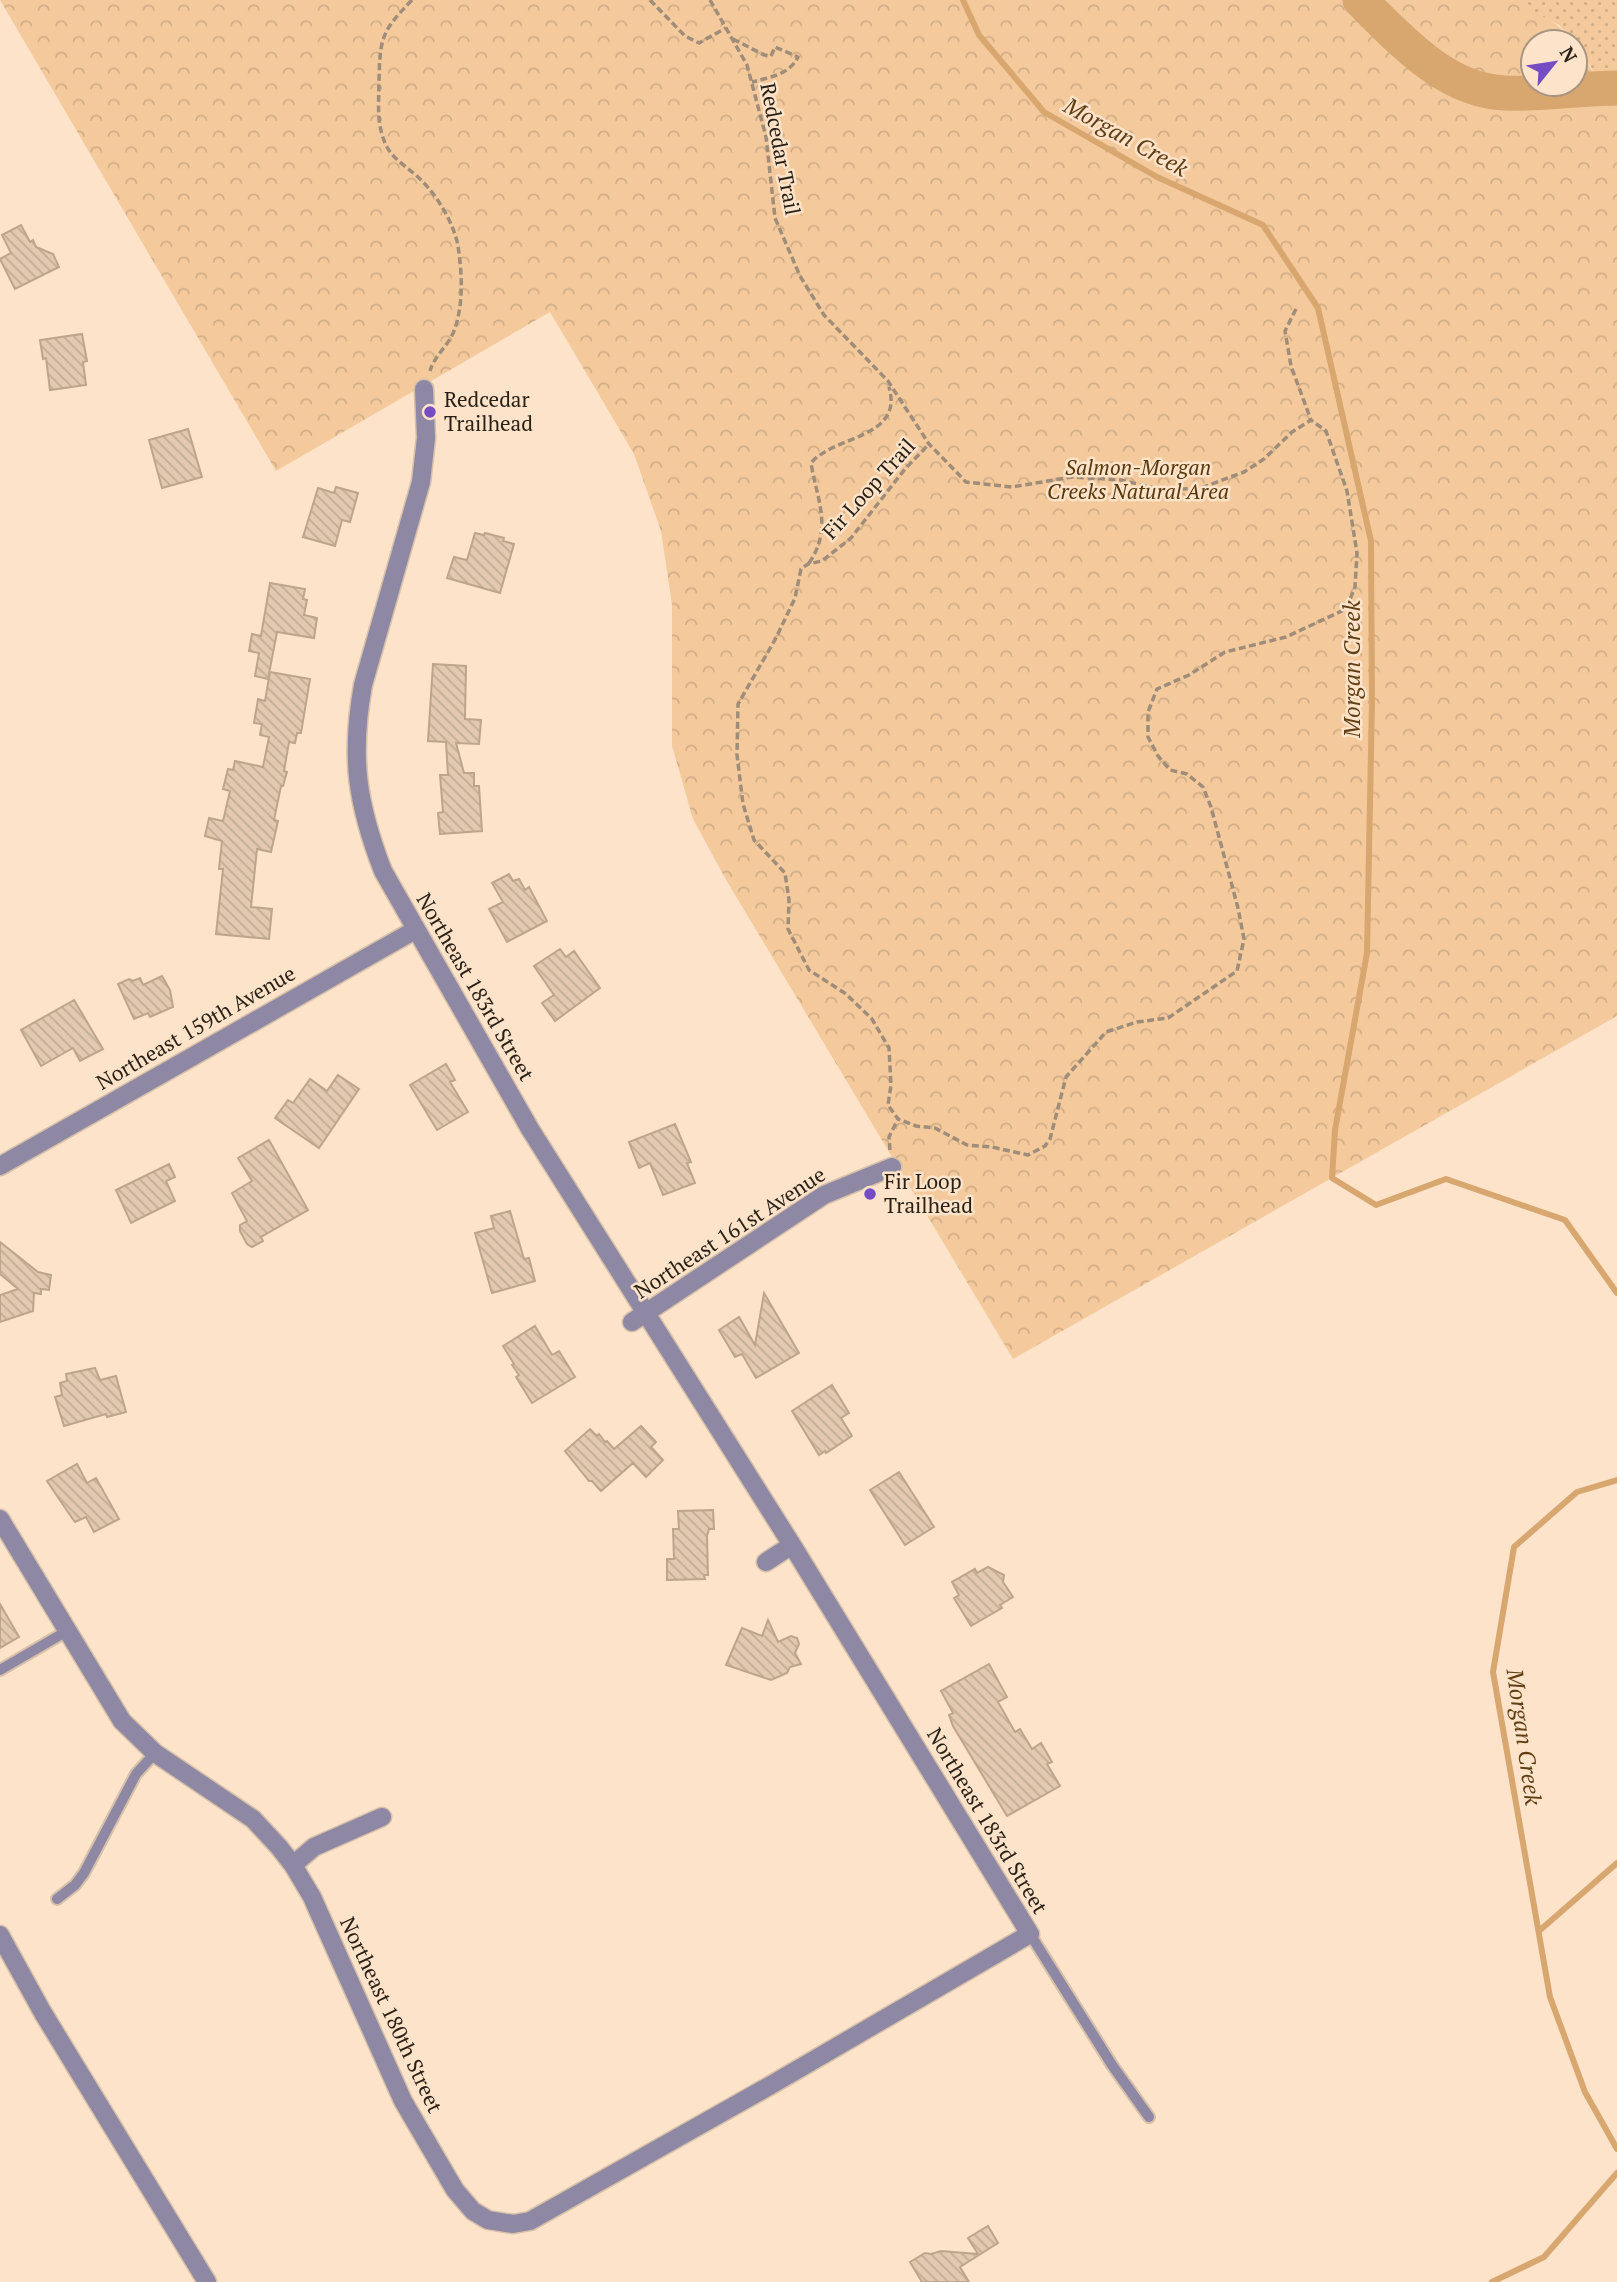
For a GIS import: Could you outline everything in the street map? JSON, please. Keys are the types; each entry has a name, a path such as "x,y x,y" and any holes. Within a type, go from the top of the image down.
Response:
{"street":[{"name":"Northeast 183rd Street","path":"424,389 426,438 421,482 363,685 356,743 359,792 369,834 383,871 638,1318 792,1545 1030,1934"},
{"name":"Northeast 159th Avenue","path":"0,1166 415,930"},
{"name":"Northeast 161st Avenue","path":"638,1318 824,1195 892,1167"},
{"name":"Northeast 180th Street","path":"0,1519 122,1721 155,1753 253,1819 293,1865 312,1897 398,2092 455,2190 473,2211 488,2220 513,2224 530,2221 555,2208 1030,1934"},
{"path":"766,1562 792,1545"},
{"path":"293,1865 314,1847 382,1817"},
{"path":"0,1935 43,2013 207,2282"}],"lane":[{"path":"0,1670 67,1631"},
{"path":"57,1899 75,1885 136,1774 155,1753"},
{"name":"Northeast 183rd Street","path":"1030,1934 1111,2065 1149,2117"}],"path":[{"path":"412,0 389,24 380,51 377,119 386,146 397,160 423,182 445,212 457,243 462,290 454,332 433,359 424,389"},
{"path":"650,0 685,36 699,43 726,27"},
{"name":"Redcedar Trail","path":"710,0 747,65 766,136 775,218 800,276 824,315 888,381 929,444"},
{"path":"733,40 764,55 771,56 774,47 777,47 798,57 793,66 782,73 752,82"},
{"path":"888,381 892,397 887,418 846,443 817,455 811,463 824,524 819,544 808,564 801,569 795,598 776,638 738,704 737,755 743,804 754,840 785,873 789,900 788,929 808,970 846,994 872,1019 889,1048 891,1085 888,1105 898,1119 916,1126 935,1128 967,1146 992,1147 1028,1155 1045,1146 1050,1139 1066,1077 1106,1032 1137,1022 1168,1017 1237,971 1244,939 1211,807 1203,787 1187,774 1170,770 1158,756 1149,737 1148,712 1157,690 1189,675 1225,652 1286,637 1346,609 1355,587 1357,553 1347,491 1326,431 1311,420 1291,366 1285,331 1296,309"},
{"name":"Fir Loop Trail","path":"808,564 822,561 851,538 905,469 929,444 965,482 1012,487 1072,477 1121,480 1163,490 1201,488 1244,472 1265,459 1292,432 1311,420"},
{"path":"892,1167 889,1137 898,1119"}],"green space":[{"name":"Salmon-Morgan Creeks Natural Area","path":"0,0 1512,0 1546,17 1560,28 1519,28 1519,98 1589,98 1589,66 1611,99 1617,102 1617,1016 1013,1359 725,878 693,819 672,746 672,605 661,531 634,454 550,312 276,471"},
{"path":"1512,0 1617,0 1617,102 1611,99 1589,64 1589,28 1562,28"}],"building":[{"path":"21,225 30,242 33,240 36,247 53,254 59,267 15,289 0,259 11,253 2,235"},
{"path":"82,334 87,361 83,362 86,385 50,390 46,358 43,359 40,340"},
{"path":"188,429 202,477 162,488 149,440"},
{"path":"336,487 358,493 350,522 342,520 335,546 303,537 318,488 334,493"},
{"path":"475,533 504,538 503,541 514,544 500,593 447,578 454,557 467,560"},
{"path":"270,583 305,589 303,599 307,600 304,615 317,618 314,638 277,632 268,679 255,676 259,653 249,651 252,634 261,636"},
{"path":"433,664 466,666 465,719 481,720 479,744 456,743 464,773 474,773 474,786 479,786 482,831 440,834 438,813 443,812 440,775 448,775 446,742 428,741"},
{"path":"270,672 310,679 301,733 297,733 295,743 289,742 284,771 287,772 281,786 274,820 278,821 271,852 257,849 251,907 272,909 269,939 216,934 223,869 219,869 222,841 205,836 209,818 223,821 230,791 223,789 228,769 233,770 235,761 263,767 269,737 260,735 262,724 254,723 258,699 265,701"},
{"path":"509,874 513,881 519,879 525,890 529,887 547,921 507,942 489,909 503,902 492,883"},
{"path":"560,949 566,957 574,951 600,988 555,1021 542,1003 554,995 534,966"},
{"path":"162,976 170,990 173,1007 150,1017 148,1013 134,1019 118,984 140,978 143,985"},
{"path":"74,1000 103,1049 80,1061 73,1048 41,1066 21,1030"},
{"path":"446,1064 455,1080 450,1082 468,1112 437,1130 410,1085"},
{"path":"338,1075 359,1089 319,1148 275,1118 288,1100 293,1103 310,1079 327,1091"},
{"path":"675,1124 691,1162 687,1163 695,1183 663,1195 650,1163 639,1168 629,1142"},
{"path":"269,1140 308,1210 261,1237 263,1241 252,1247 247,1244 240,1231 240,1225 247,1221 232,1193 252,1181 238,1158"},
{"path":"169,1164 175,1177 166,1181 175,1201 131,1223 116,1190"},
{"path":"510,1211 524,1259 529,1258 535,1281 492,1293 475,1233 494,1228 491,1216"},
{"path":"0,1242 38,1272 51,1275 49,1290 41,1289 41,1294 34,1293 33,1311 0,1322 0,1295 18,1289 0,1274"},
{"path":"764,1293 799,1353 756,1378 742,1354 735,1357 719,1330 739,1317 755,1345"},
{"path":"535,1326 552,1355 559,1351 575,1377 532,1403 516,1377 519,1375 503,1346"},
{"path":"95,1368 100,1380 116,1376 126,1412 107,1417 106,1414 64,1426 55,1397 62,1395 60,1383 67,1381 66,1374"},
{"path":"832,1385 849,1413 841,1418 852,1436 819,1455 792,1411"},
{"path":"641,1426 656,1442 651,1447 663,1460 646,1477 633,1463 601,1491 589,1481 565,1451 590,1429 614,1449"},
{"path":"77,1464 87,1483 96,1478 119,1519 94,1532 86,1517 75,1522 47,1481"},
{"path":"899,1472 934,1527 905,1545 870,1490"},
{"path":"713,1510 714,1529 709,1529 707,1536 708,1575 704,1575 705,1579 667,1580 667,1559 674,1559 673,1529 679,1529 678,1511"},
{"path":"988,1567 1004,1575 1003,1582 1013,1597 1000,1605 1002,1608 971,1626 954,1598 959,1595 952,1582 975,1569 977,1573"},
{"path":"0,1604 19,1637 0,1648"},
{"path":"768,1620 778,1642 791,1636 797,1638 799,1644 795,1653 801,1664 790,1667 787,1673 771,1680 726,1665 742,1628 762,1636"},
{"path":"989,1664 1007,1697 998,1702 1015,1732 1020,1729 1032,1749 1041,1743 1052,1762 1047,1764 1060,1786 1007,1816 953,1726 949,1715 953,1713 941,1691"},
{"path":"988,2226 998,2243 960,2267 969,2282 922,2282 910,2262 925,2253 941,2251 978,2254 968,2238"}],"waterway":[{"name":"Morgan Creek","path":"963,0 979,35 1044,112 1157,177 1263,225 1318,308 1371,541 1372,702 1367,953 1335,1130 1332,1178 1376,1205 1446,1179 1565,1220 1617,1293"},
{"path":"1360,0 1425,60 1443,73 1483,90 1533,93 1617,88"},
{"name":"Morgan Creek","path":"1617,1480 1577,1492 1514,1547 1493,1672 1550,1997 1585,2092 1617,2149"},
{"name":"Morgan Creek","path":"1539,1931 1617,1863"},
{"name":"Morgan Creek","path":"1492,2282 1544,2257 1617,2173"}],"place":[{"name":"Redcedar Trailhead","path":"430,412"},
{"name":"Fir Loop Trailhead","path":"870,1194"}]}
